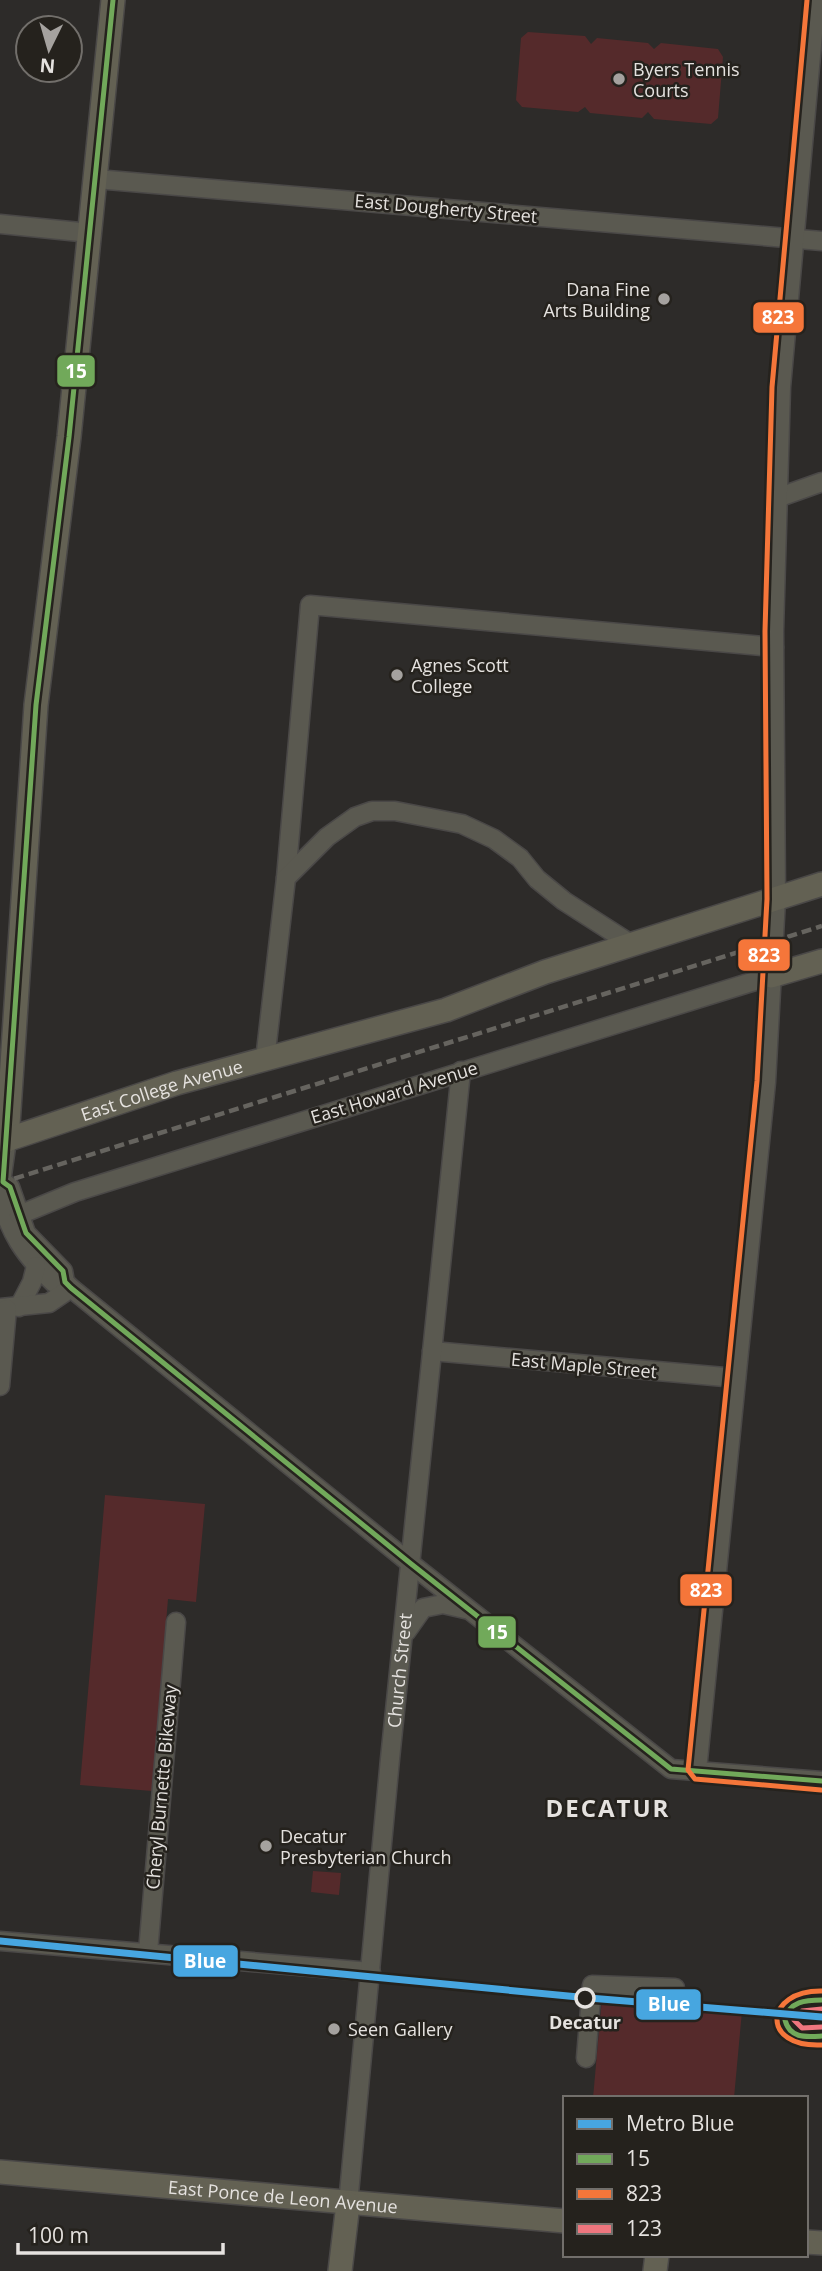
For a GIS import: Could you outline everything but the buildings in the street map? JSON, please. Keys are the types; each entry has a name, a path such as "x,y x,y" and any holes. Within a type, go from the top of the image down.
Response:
{"main road":[{"path":"3,1141 36,705 96,179 113,0"},
{"name":"East College Avenue","path":"3,1141 177,1083 323,1043 450,995 545,972 822,884"},
{"path":"771,976 822,961"},
{"name":"East Ponce de Leon Avenue","path":"0,2172 563,2221"},
{"name":"Church Street","path":"340,2271 348,2204"}],"street":[{"path":"698,1770 766,1082 776,899 774,647 781,387 816,0"},
{"name":"East Dougherty Street","path":"96,179 822,241"},
{"path":"0,224 90,233"},
{"path":"777,498 822,482"},
{"path":"265,1060 286,878 310,605 774,647"},
{"path":"286,878 327,837 355,817 373,811 422,814 462,824 494,839 520,858 537,879 564,901 631,944"},
{"name":"East Howard Avenue","path":"19,1215 75,1192 771,976"},
{"name":"Church Street","path":"348,2204 402,1639 461,1071"},
{"path":"3,1141 1,1187 4,1215 15,1241 54,1283 68,1285 410,1563 671,1769 822,1781"},
{"path":"1,1187 10,1187 26,1233 63,1271 68,1285"},
{"path":"0,1386 9,1308 33,1282 36,1266"},
{"path":"9,1308 50,1303 68,1285"},
{"name":"East Maple Street","path":"432,1351 736,1378"},
{"path":"402,1639 417,1614 432,1605 453,1605 477,1615"},
{"name":"Cheryl Burnette Bikeway","path":"148,1952 176,1622"},
{"path":"0,1941 371,1972"},
{"path":"586,2058 592,1985 675,1988"},
{"path":"822,2000 794,2002 789,2006 786,2017 789,2029 794,2034 822,2035"}],"shaded area":[{"name":"Byers Tennis Courts","path":"528,32 585,36 591,44 597,38 648,43 654,49 661,43 718,49 723,57 718,118 711,124 654,119 648,112 642,118 590,113 585,107 578,112 522,107 516,100 521,38"},
{"path":"105,1495 205,1504 196,1602 168,1599 152,1791 80,1785"},
{"path":"313,1871 341,1873 339,1895 311,1892"},
{"path":"602,1998 742,2011 734,2096 593,2096"}],"railway":[{"path":"0,1183 822,926"}],"metro line":[{"name":"Blue","path":"0,1941 589,1998 822,2017"}],"transit line":[{"name":"15","path":"113,0 69,437 36,705 3,1182 10,1187 26,1233 63,1271 65,1282 71,1288 410,1563 671,1769 822,1781"},
{"name":"823","path":"807,0 772,387 765,631 767,899 757,1081 688,1770 695,1779 821,1790"},
{"name":"823","path":"822,1991 803,1993 789,1999 780,2008 777,2019 779,2029 788,2038 802,2044 822,2045"},
{"name":"15","path":"822,2000 804,2001 794,2005 785,2020 795,2034 822,2036"},
{"name":"123","path":"822,2009 802,2011 794,2020 802,2028 822,2027"}],"place":[{"name":"Byers Tennis Courts","path":"619,79"},
{"name":"Dana Fine Arts Building","path":"664,299"},
{"name":"Agnes Scott College","path":"397,675"},
{"name":"Decatur Presbyterian Church","path":"266,1846"},
{"name":"Decatur","path":"585,1998"},
{"name":"Seen Gallery","path":"334,2029"}],"district":[{"name":"DECATUR","path":"608,1807"}]}
